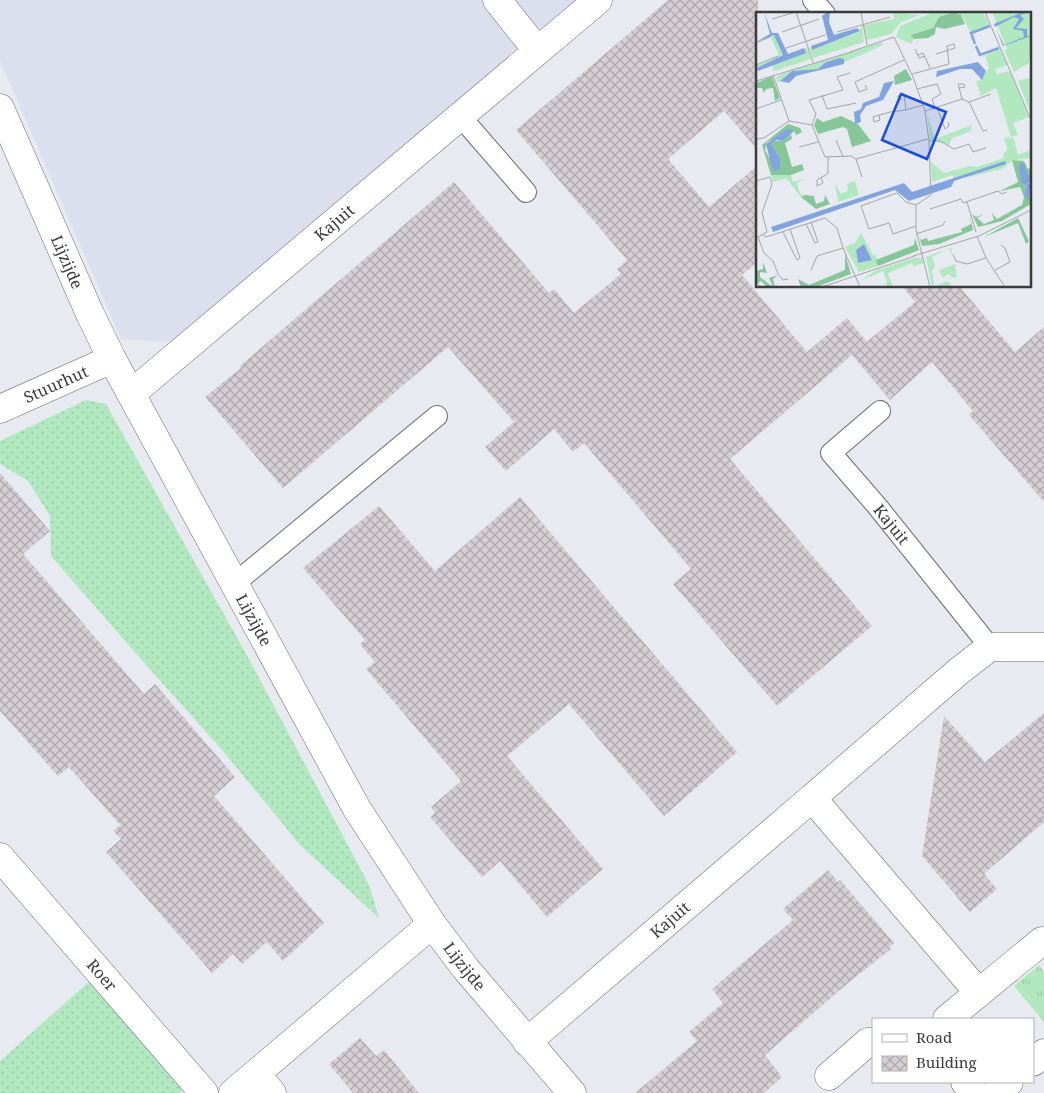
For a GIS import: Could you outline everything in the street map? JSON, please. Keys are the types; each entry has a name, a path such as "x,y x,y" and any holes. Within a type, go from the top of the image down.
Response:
{"street":[{"path":"497,0 537,50"},
{"name":"Kajuit","path":"131,394 598,0"},
{"name":"Lijzijde","path":"0,108 90,314 112,359 357,809 432,924 466,969 572,1093"},
{"name":"Stuurhut","path":"0,409 112,359"},
{"path":"990,647 1044,647"},
{"name":"Kajuit","path":"527,1042 959,671 990,647"},
{"path":"812,798 979,993"},
{"name":"Roer","path":"0,857 204,1093"},
{"path":"233,1093 264,1083 432,924"},
{"path":"948,1018 1042,941 1044,943"},
{"path":"829,1076 868,1042 872,1042"},
{"path":"1034,1061 1044,1053"},
{"path":"966,1083 974,1093"},
{"path":"995,1093 1008,1083"}],"lane":[{"path":"813,0 823,12"},
{"path":"460,116 526,192"},
{"name":"Kajuit","path":"880,411 831,453 877,506 990,647"},
{"path":"234,584 437,416"}],"shaded area":[{"path":"0,0 583,0 182,343 121,339 0,61"}],"green space":[{"path":"86,400 106,404 249,659 369,885 379,918 300,845 223,751 51,556 50,516 28,481 0,464 0,441"},
{"path":"1039,965 1044,972 1044,1022 1014,986"},
{"path":"92,979 181,1080 181,1093 0,1093 0,1061"}],"building":[{"path":"668,0 758,0 758,12 756,12 756,148 724,111 668,159 709,207 756,167 756,264 742,275 807,352 847,318 867,342 915,302 904,288 961,288 1015,352 1044,327 1044,502 969,415 973,411 932,362 890,400 852,355 730,459 872,626 777,706 673,584 691,569 584,443 573,452 554,429 506,471 485,447 514,422 448,347 283,488 205,397 241,368 240,366 454,182 549,293 554,289 574,313 621,274 617,269 627,260 516,130"},
{"path":"0,473 50,531 23,554 144,694 155,684 235,777 214,796 324,923 283,961 267,942 242,964 233,954 212,973 106,852 121,839 113,831 120,825 69,767 58,776 0,711"},
{"path":"520,497 737,752 664,816 569,704 507,756 603,869 547,917 500,861 482,877 430,817 435,813 431,807 461,781 366,669 375,662 360,644 365,640 303,568 379,506 435,571"},
{"path":"1044,713 1044,822 984,874 997,889 970,912 922,856 944,716 985,762"},
{"path":"828,870 838,882 840,880 894,943 890,947 891,949 848,983 765,1055 782,1077 764,1093 635,1093 697,1041 689,1032 723,1003 712,989 793,920 783,909"},
{"path":"360,1038 376,1056 384,1050 419,1093 353,1093 329,1064"}]}
